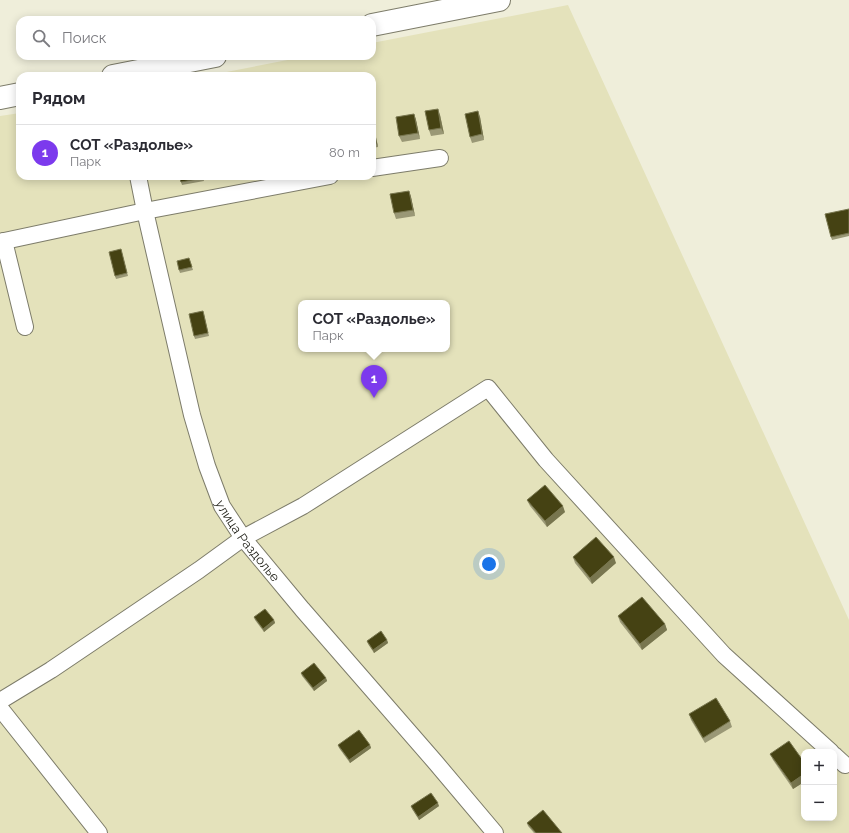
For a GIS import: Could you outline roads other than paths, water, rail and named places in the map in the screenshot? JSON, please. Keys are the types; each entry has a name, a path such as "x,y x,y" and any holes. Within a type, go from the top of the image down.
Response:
{"main road":[{"path":"376,24 499,0"},
{"path":"134,72 195,60"},
{"path":"0,98 16,95"}],"street":[{"path":"376,167 440,158"},
{"name":"улица Раздолье","path":"139,180 144,211 192,414 207,466 222,506 243,538 302,609 495,833"},
{"path":"25,327 2,241 144,211 309,180"},
{"path":"0,701 64,661 199,570 243,538 303,506 488,388 546,460 724,655 828,749"},
{"path":"0,708 98,833"}],"place":[{"name":"СОТ «Раздолье»","path":"374,398"}]}
